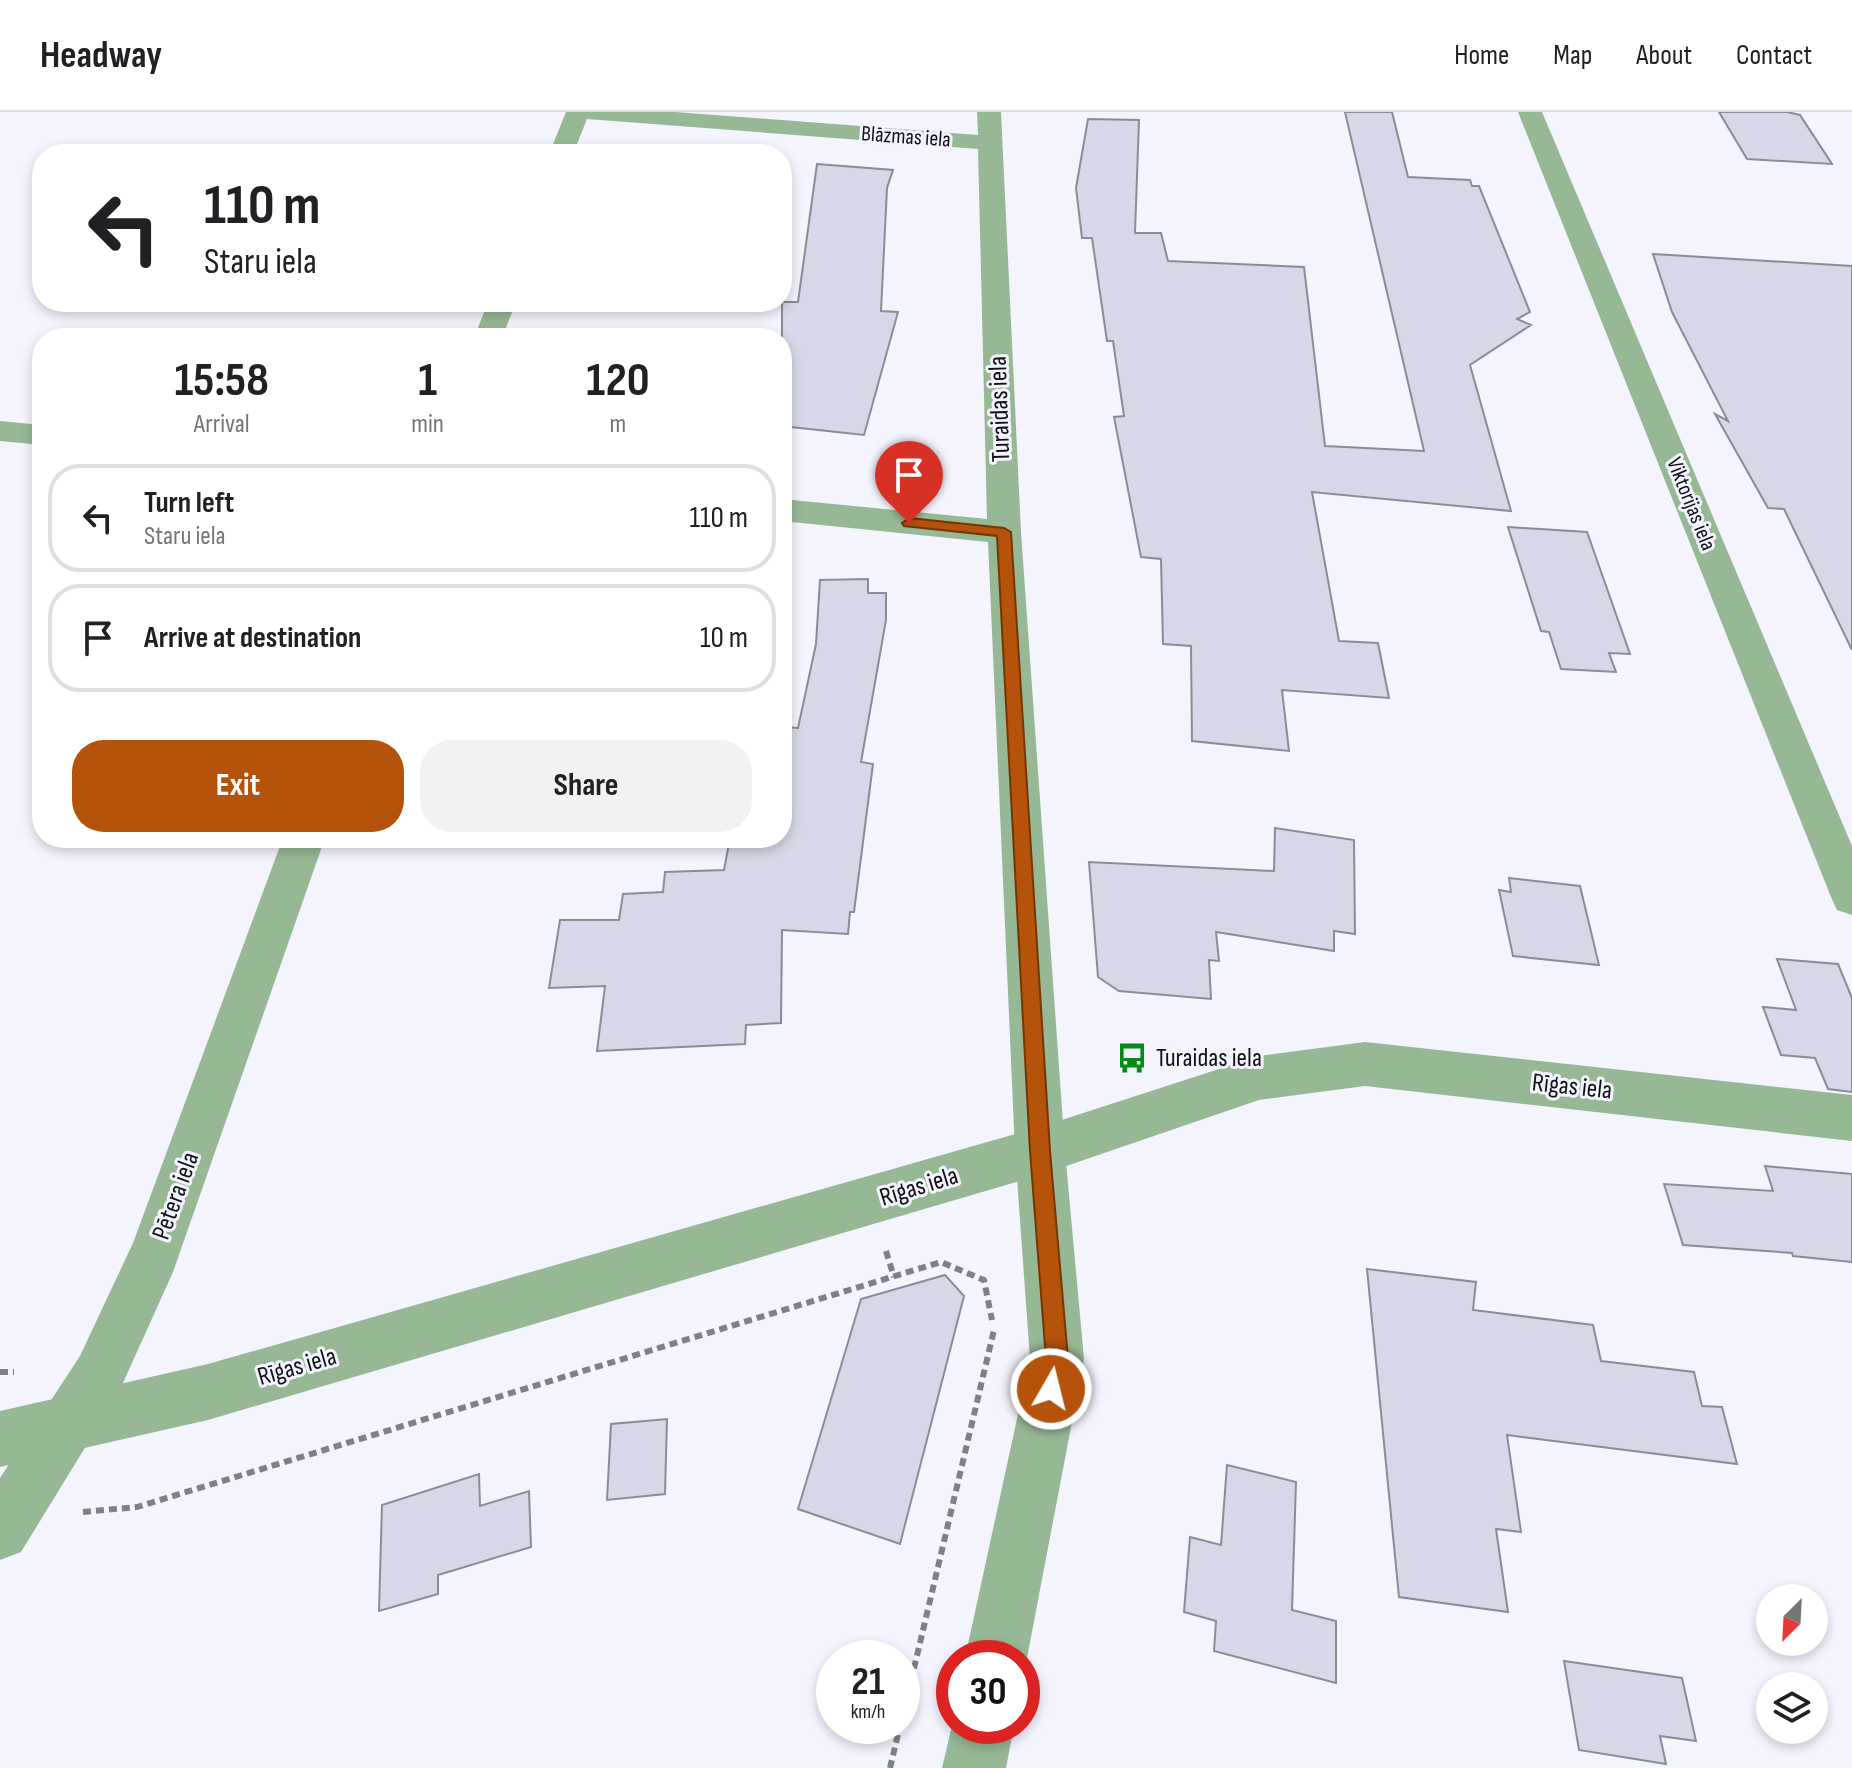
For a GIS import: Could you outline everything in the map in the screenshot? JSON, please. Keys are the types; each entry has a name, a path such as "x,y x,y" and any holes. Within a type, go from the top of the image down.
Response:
{"street":[{"name":"Blāzmas iela","path":"580,112 990,128"},
{"path":"566,144 580,112"},
{"name":"Viktorijas iela","path":"1530,112 1852,897"},
{"name":"Turaidas iela","path":"990,128 1004,532 1040,1151 1057,1359 1000,1640"},
{"path":"0,431 32,434"},
{"path":"792,511 1004,532"},
{"name":"Pētera iela","path":"4,1525 99,1375 155,1254 300,848"},
{"name":"Rīgas iela","path":"0,1439 208,1392 1040,1151 1259,1078 1365,1064 1852,1118"},
{"path":"974,1768 979,1744"}],"path":[{"path":"4,1525 137,1507 941,1262 984,1280 994,1330 920,1643"},
{"path":"890,1768 896,1744"}],"building":[{"path":"1345,112 1392,112 1408,177 1470,180 1472,186 1479,186 1530,312 1517,319 1531,325 1470,365 1511,511 1312,492 1339,641 1378,643 1389,698 1282,690 1289,751 1192,741 1191,646 1163,644 1161,559 1141,557 1114,417 1124,416 1113,341 1107,341 1092,238 1082,238 1076,188 1088,119 1139,120 1135,233 1161,233 1168,261 1304,267 1325,446 1424,451"},
{"path":"1719,112 1787,112 1800,115 1832,164 1747,159"},
{"path":"817,164 893,170 887,188 881,311 898,312 864,435 792,427 792,328 782,328 782,312 792,312 792,302 798,302"},
{"path":"1653,254 1852,266 1852,650 1784,509 1768,508 1715,414 1728,421 1672,312"},
{"path":"1508,527 1587,532 1630,654 1609,653 1616,672 1561,669 1549,632 1541,631"},
{"path":"868,579 868,593 886,593 886,620 861,762 873,764 854,912 850,912 848,934 782,930 781,1023 746,1025 745,1044 597,1051 605,986 549,988 560,920 619,920 623,894 663,892 665,872 724,870 728,848 792,848 792,728 798,728 816,644 820,580"},
{"path":"1275,828 1354,840 1355,934 1334,931 1334,951 1216,932 1219,961 1209,960 1211,999 1119,991 1098,977 1089,862 1274,871"},
{"path":"1509,878 1580,886 1599,965 1513,956 1499,890 1511,892"},
{"path":"1777,959 1838,964 1852,998 1852,1092 1828,1089 1815,1058 1781,1055 1763,1007 1796,1010"},
{"path":"1765,1166 1852,1174 1852,1262 1793,1256 1792,1253 1683,1245 1664,1184 1773,1191"},
{"path":"1367,1269 1476,1282 1473,1310 1593,1325 1601,1361 1694,1372 1702,1406 1722,1407 1737,1464 1507,1435 1521,1532 1496,1529 1508,1612 1399,1597"},
{"path":"945,1275 964,1296 900,1544 798,1509 861,1299"},
{"path":"667,1419 665,1494 607,1500 611,1424"},
{"path":"1227,1465 1296,1482 1292,1610 1336,1621 1336,1683 1214,1651 1216,1621 1184,1612 1190,1537 1221,1545"},
{"path":"479,1474 480,1506 529,1491 531,1547 438,1575 438,1594 379,1611 382,1505"},
{"path":"1564,1661 1682,1678 1696,1741 1660,1736 1666,1764 1579,1750"}],"place":[{"name":"Turaidas iela","path":"1132,1058"}],"route":[{"path":"909,523 1004,532 1040,1151 1057,1359 1051,1389"}]}
